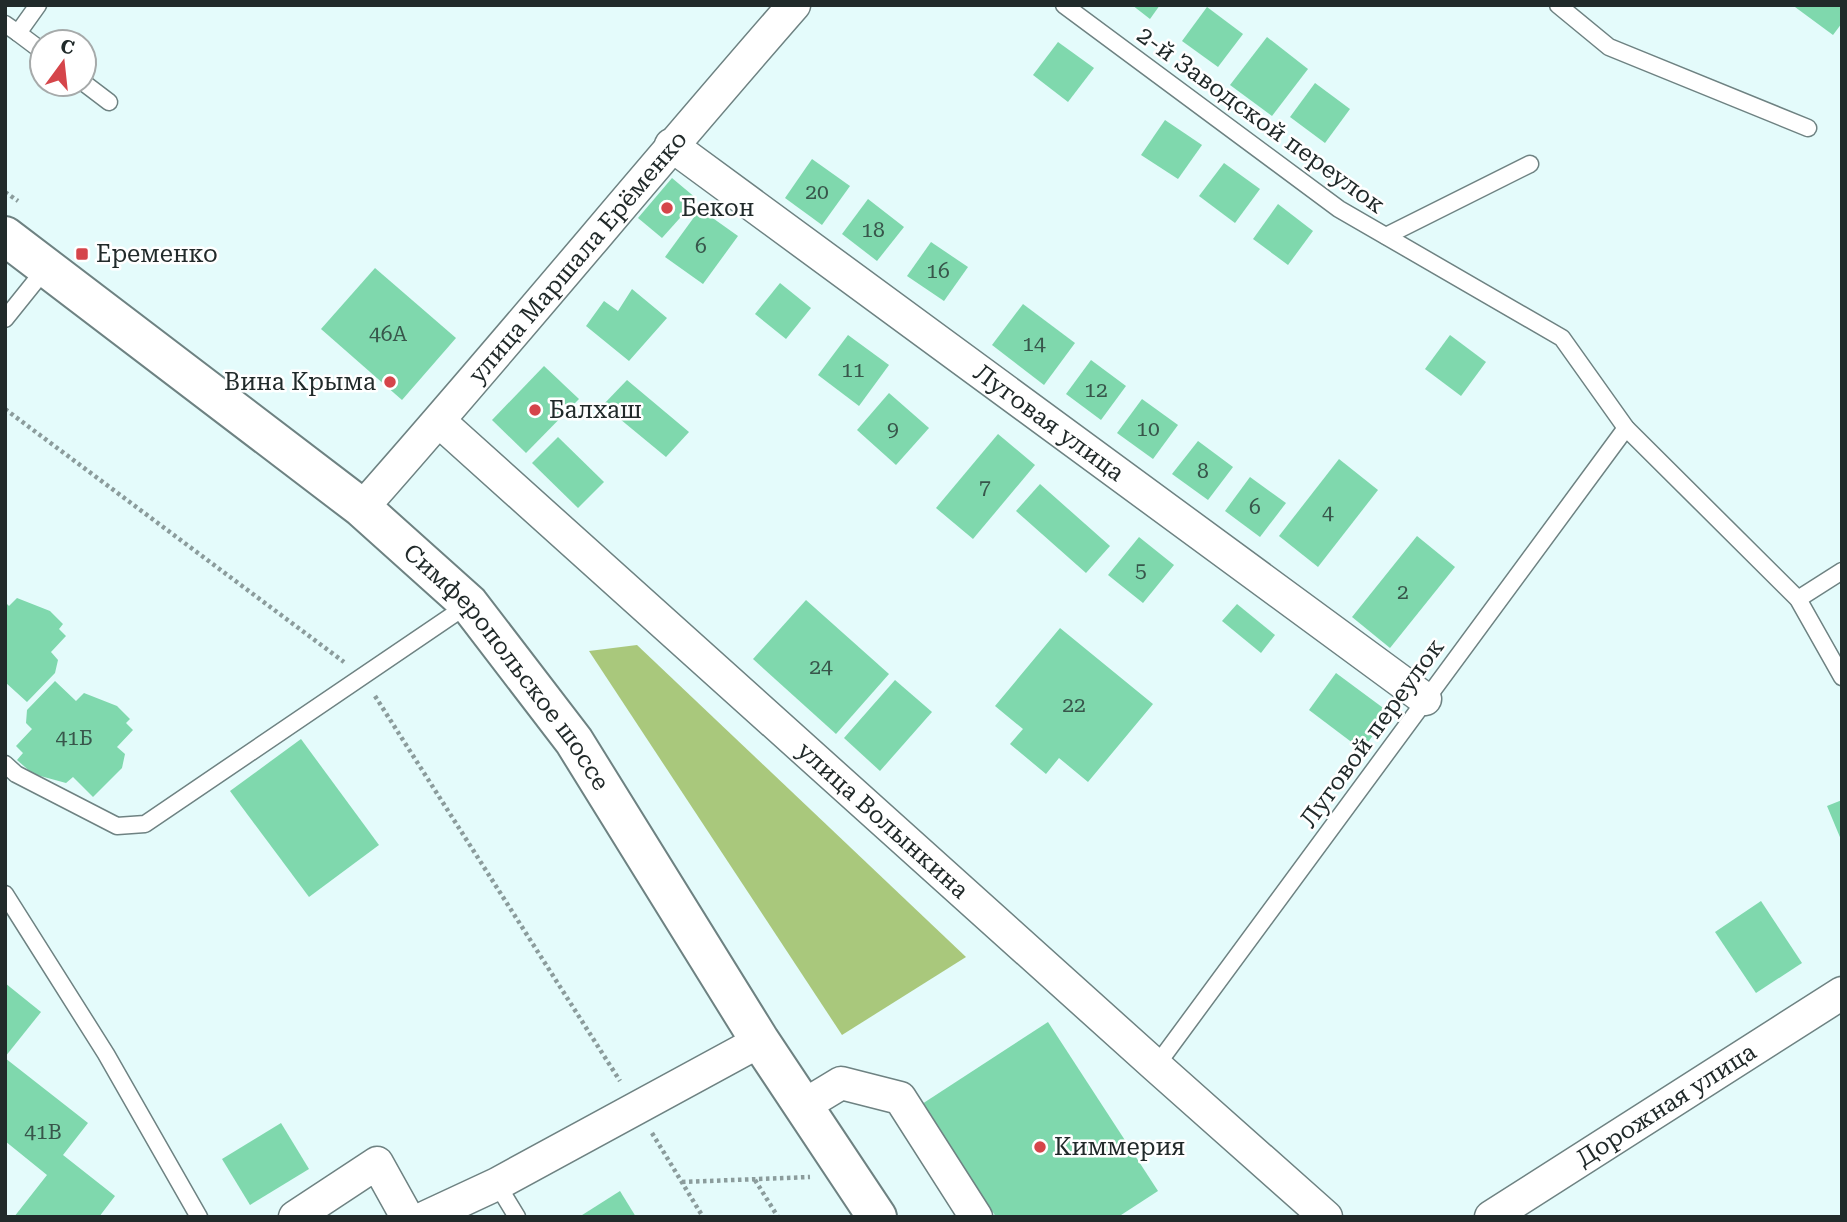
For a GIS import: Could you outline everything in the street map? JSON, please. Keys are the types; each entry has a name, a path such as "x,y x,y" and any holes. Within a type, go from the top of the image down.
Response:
{"main road":[{"name":"Симферопольское шоссе","path":"5,236 362,508 469,604 574,741 760,1041 877,1217"}],"street":[{"name":"улица Маршала Ерёменко","path":"362,508 794,5"},
{"name":"Луговая улица","path":"671,145 1426,699"},
{"name":"улица Волынкина","path":"439,421 1326,1217"},
{"name":"Дорожная улица","path":"1491,1217 1842,993"},
{"path":"425,1217 497,1184 760,1041"},
{"path":"803,1107 841,1083 900,1098 976,1217"},
{"path":"295,1217 377,1163 407,1217"}],"lane":[{"path":"28,41 12,29 38,5"},
{"name":"2-й Заводской переулок","path":"1064,5 1339,209 1562,338 1626,428 1798,599 1842,677"},
{"path":"1558,5 1609,47 1808,128"},
{"path":"98,94 109,102"},
{"path":"1386,236 1530,164"},
{"path":"5,319 46,268"},
{"name":"Луговой переулок","path":"1156,1066 1626,428"},
{"path":"1798,599 1842,571"},
{"path":"5,764 16,774 117,826 145,824 469,604"},
{"path":"5,894 106,1054 199,1217"},
{"path":"497,1184 517,1217"}],"path":[{"path":"5,409 363,676 637,1108 703,1217"},
{"path":"682,1182 814,1176"},
{"path":"755,1179 778,1217"}],"green space":[{"path":"637,645 966,957 842,1035 589,651"}],"building":[{"path":"1132,5 1160,5 1150,19"},
{"path":"1842,5 1842,23 1833,35 1795,7"},
{"path":"1207,7 1243,34 1218,67 1182,41"},
{"path":"1267,37 1308,69 1272,116 1230,85"},
{"path":"1058,42 1094,68 1068,102 1033,75"},
{"path":"1315,83 1350,109 1325,143 1290,117"},
{"path":"1165,120 1202,145 1178,179 1141,155"},
{"path":"812,159 850,186 822,225 785,198"},
{"path":"1224,163 1260,189 1235,223 1199,196"},
{"name":"Бекон","path":"672,178 697,199 662,238 638,218"},
{"path":"868,199 904,227 877,261 842,234"},
{"path":"1278,204 1313,231 1288,265 1253,239"},
{"path":"700,209 738,236 703,284 665,257"},
{"path":"931,242 968,267 944,301 907,276"},
{"path":"375,268 456,338 402,400 321,329"},
{"path":"780,283 811,308 786,339 755,314"},
{"path":"632,289 667,318 629,361 586,326 604,301 618,311"},
{"path":"1023,304 1075,343 1044,385 992,345"},
{"path":"848,335 889,365 859,406 818,375"},
{"path":"1450,335 1486,362 1461,396 1425,369"},
{"path":"1091,360 1126,386 1101,420 1066,394"},
{"name":"Балхаш","path":"544,366 579,399 526,453 492,420"},
{"path":"627,380 689,432 666,457 603,405"},
{"path":"889,393 929,428 896,465 857,430"},
{"path":"1142,399 1178,425 1153,459 1117,433"},
{"path":"998,434 1035,465 973,539 936,508"},
{"path":"558,437 604,482 578,508 532,463"},
{"path":"1198,441 1233,467 1208,500 1172,474"},
{"path":"1339,459 1378,490 1318,567 1279,536"},
{"path":"1250,477 1286,503 1260,537 1225,511"},
{"path":"1040,484 1110,546 1086,573 1016,511"},
{"path":"1417,536 1455,567 1390,648 1352,617"},
{"path":"1139,537 1174,565 1143,603 1108,575"},
{"path":"17,598 50,611 63,624 59,629 66,636 51,652 58,660 55,673 27,702 5,682 5,602 9,606"},
{"path":"806,600 889,674 836,734 753,659"},
{"path":"1237,604 1275,635 1261,653 1222,621"},
{"path":"1060,628 1153,704 1088,782 1059,758 1046,774 1010,744 1023,729 995,706"},
{"path":"1336,673 1390,713 1362,750 1309,710"},
{"path":"895,680 932,712 880,771 844,738"},
{"path":"55,681 76,701 84,693 117,706 130,719 126,723 133,730 117,747 125,754 122,768 93,797 73,777 66,783 33,774 17,760 23,753 16,746 32,729 26,723 27,710"},
{"path":"301,739 379,845 309,897 230,791"},
{"path":"1842,800 1842,842 1827,806"},
{"path":"1761,901 1802,963 1756,993 1715,932"},
{"path":"5,983 41,1012 5,1057"},
{"name":"Киммерия","path":"1048,1022 1158,1191 1118,1217 996,1217 922,1104"},
{"path":"5,1058 88,1123 63,1155 115,1196 99,1217 14,1217 47,1175 5,1141"},
{"path":"281,1123 309,1169 250,1205 222,1159"},
{"path":"620,1191 636,1217 579,1217"}],"place":[{"name":"Бекон","path":"667,208"},
{"name":"Еременко","path":"82,254"},
{"name":"Вина Крыма","path":"390,382"},
{"name":"Балхаш","path":"535,410"},
{"name":"Киммерия","path":"1040,1147"}]}
